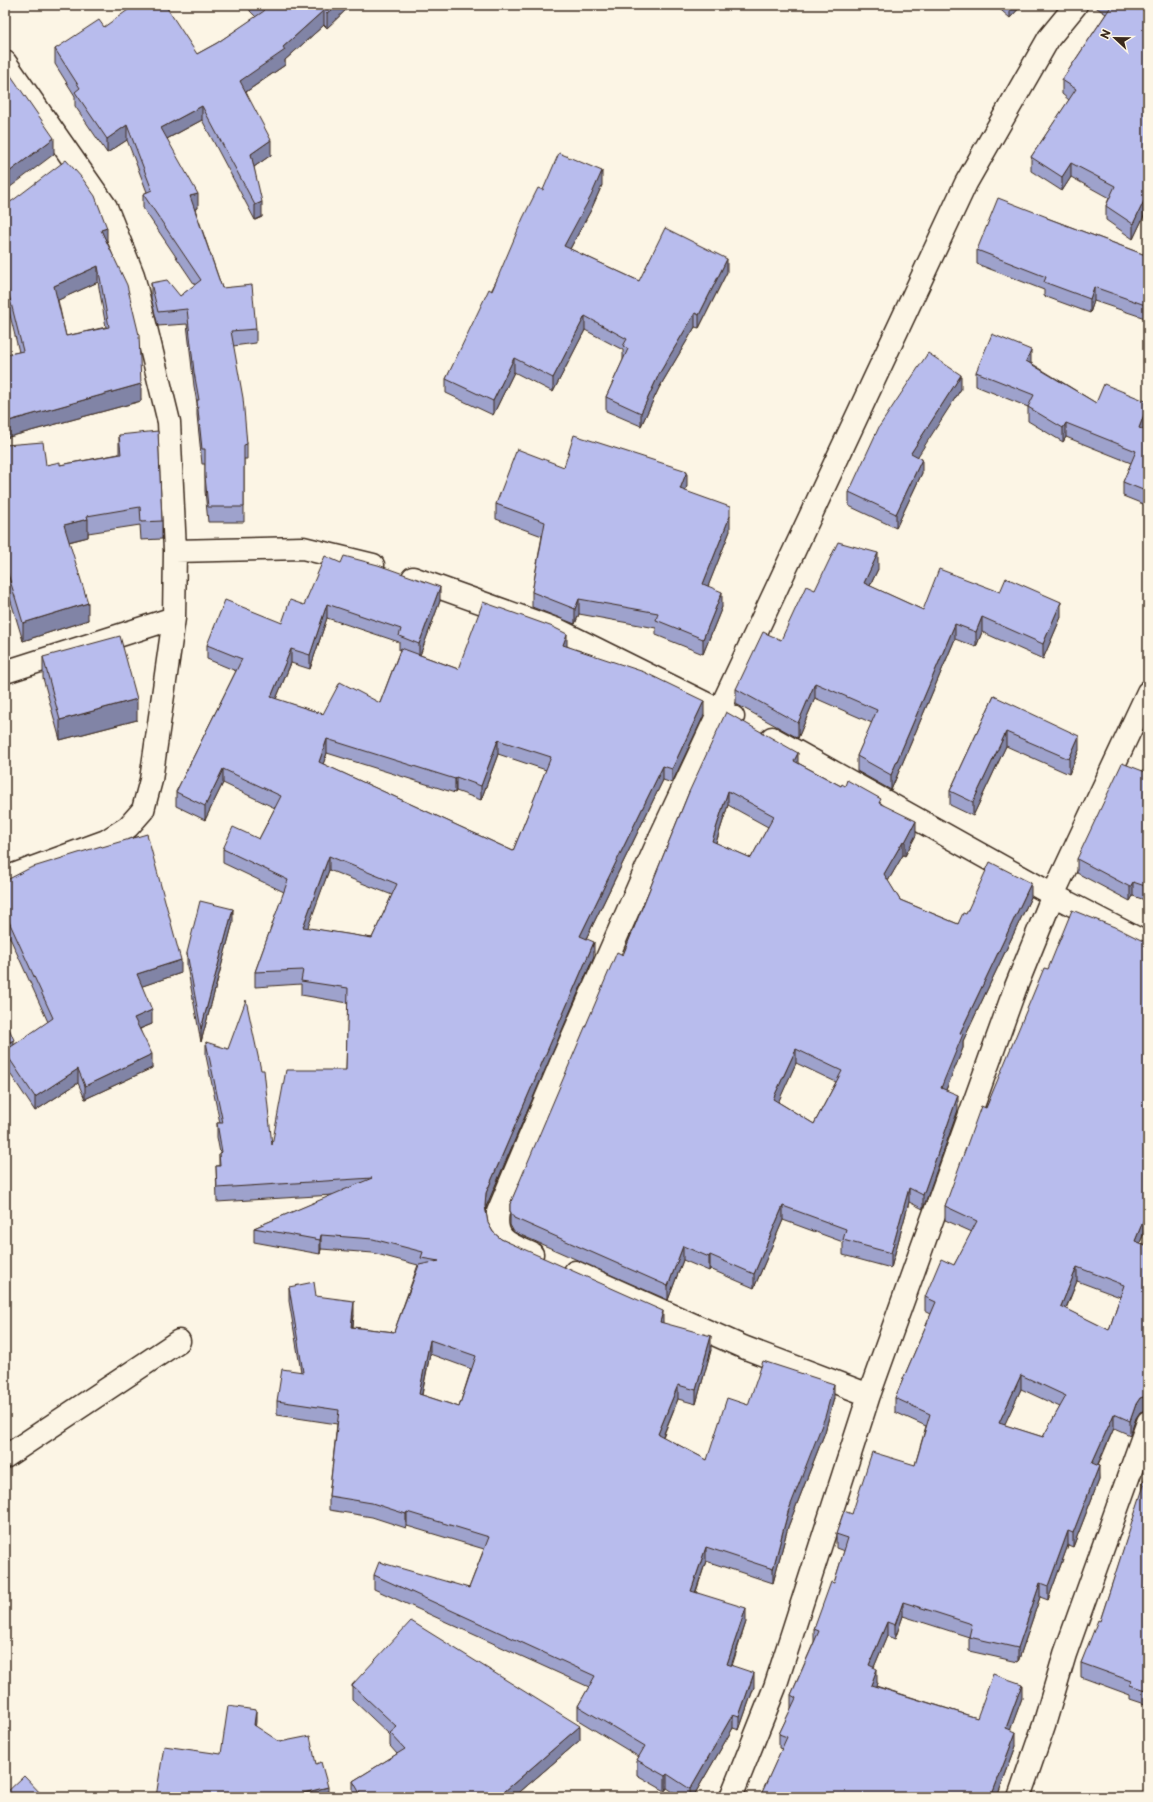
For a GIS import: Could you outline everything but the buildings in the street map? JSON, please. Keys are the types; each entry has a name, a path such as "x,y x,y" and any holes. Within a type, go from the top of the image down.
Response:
{"street":[{"path":"869,1394 742,1347 506,1242 499,1235 496,1224 498,1212 561,1063 658,842 966,183 1049,38 1076,5"},
{"path":"5,62 72,156 106,207 133,275 168,422 176,551 174,618 151,780 143,810 128,827 106,840 5,878"},
{"path":"54,170 72,156"},
{"path":"176,551 303,548 392,571 558,630 720,709 1053,895 1148,944"},
{"path":"5,672 174,618"},
{"path":"731,1797 776,1686 869,1394 1015,989 1053,895 1148,692"},
{"path":"5,1457 179,1341"},
{"path":"1019,1797 1044,1725 1066,1654 1148,1422"}]}
